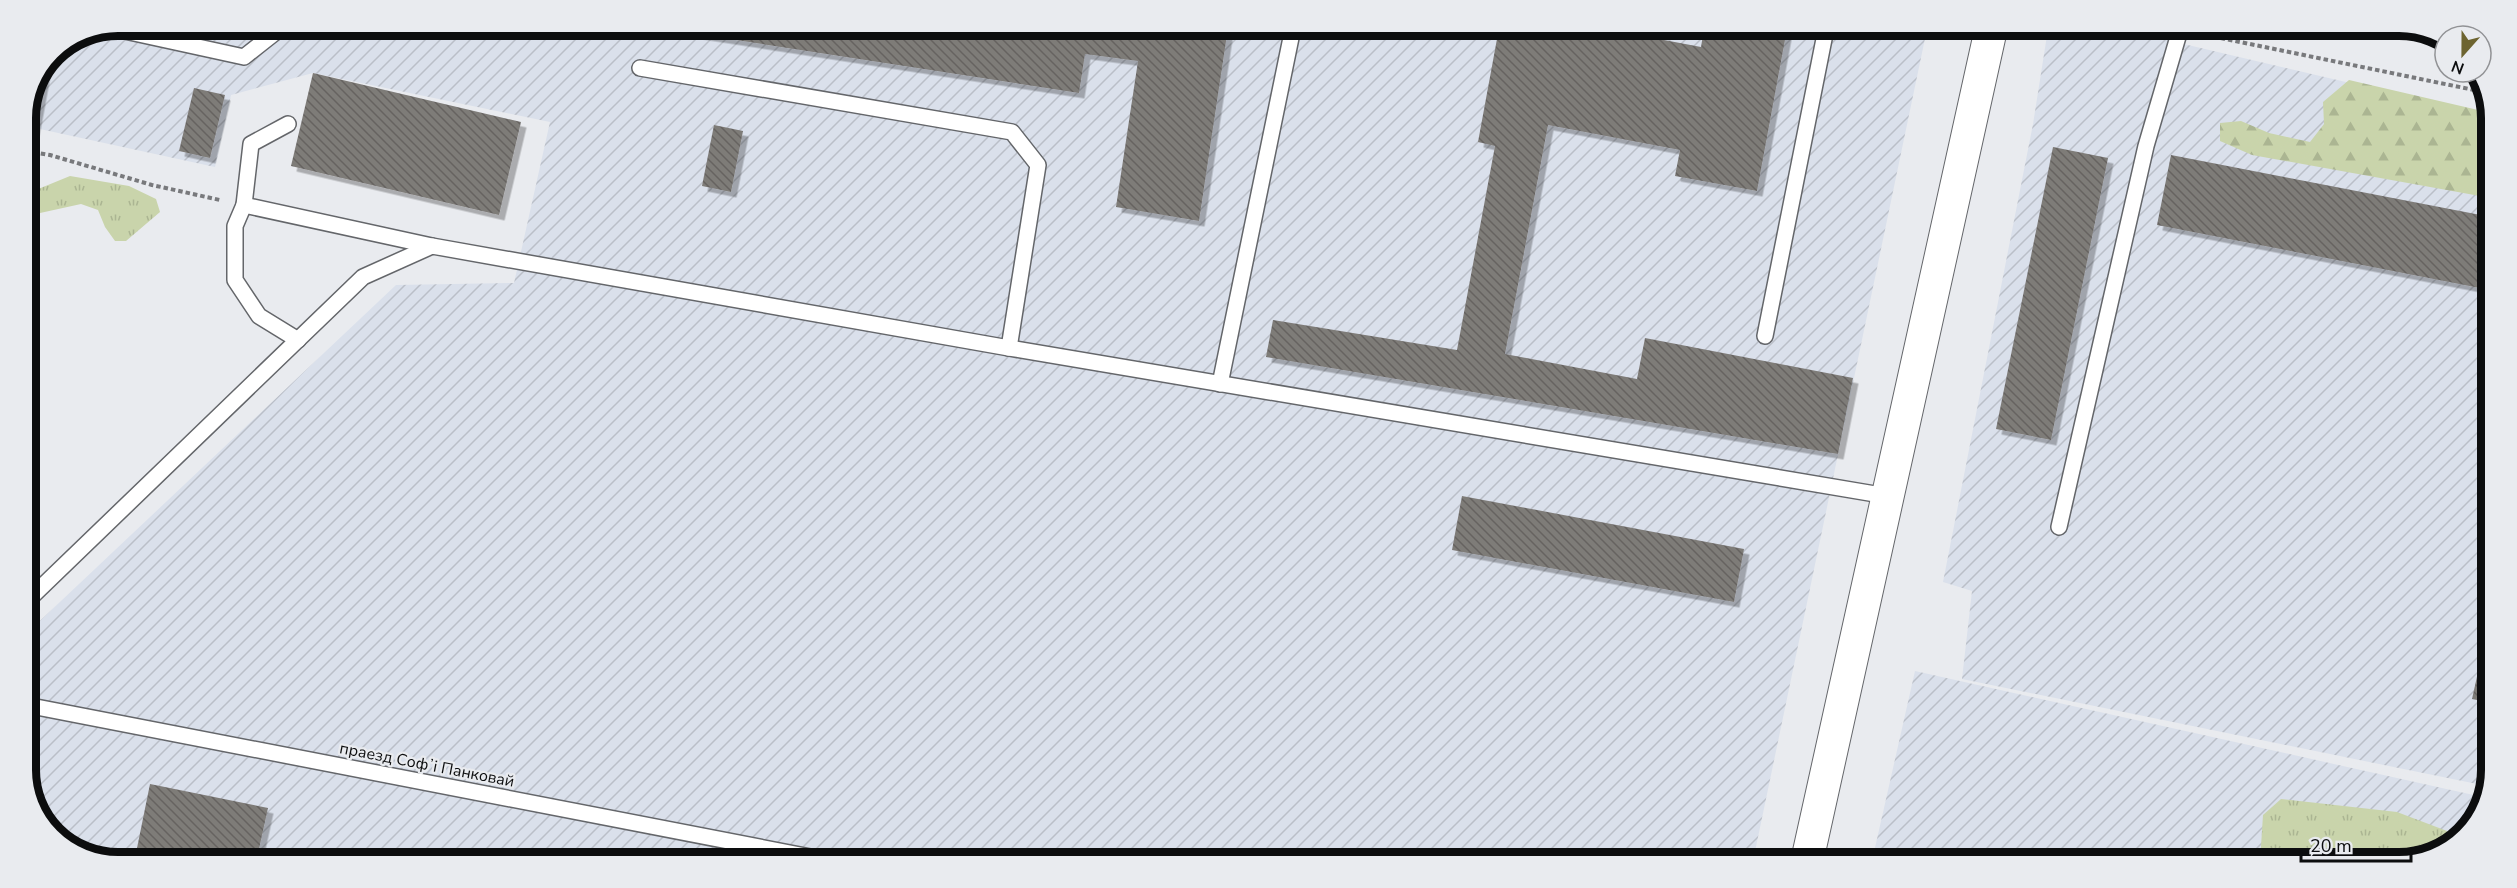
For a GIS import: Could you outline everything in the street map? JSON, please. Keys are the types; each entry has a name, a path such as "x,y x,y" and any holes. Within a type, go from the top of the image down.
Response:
{"street":[{"path":"1809,852 1989,36"}],"lane":[{"path":"148,36 244,57 270,36"},
{"path":"1220,384 1291,36"},
{"path":"1765,336 1825,36"},
{"path":"2059,527 2146,146 2178,36"},
{"path":"640,68 1012,132 1038,165 1009,348"},
{"path":"288,124 251,144 244,205 236,226 235,280 259,316 298,340"},
{"path":"244,205 432,246 1009,348 1887,496"},
{"path":"36,592 363,277 432,246"},
{"name":"праезд Софʼі Панковай","path":"36,707 785,852"}],"path":[{"path":"2215,36 2476,90"},
{"path":"36,153 50,155 152,185 244,205"}],"shaded area":[{"path":"118,36 1926,36 1755,852 118,852 91,848 82,844 53,820 39,792 36,776 36,625 396,285 514,283 550,122 313,73 231,95 215,167 36,128 42,86 60,60 72,50 86,42"},
{"path":"2047,36 2150,36 2481,114 2479,784 1962,679 1972,591 1943,582 2033,124"},
{"path":"1915,671 2477,796 2467,816 2449,835 2426,848 2410,851 1874,852"}],"green space":[{"path":"2349,80 2481,111 2481,196 2252,155 2220,141 2220,123 2241,121 2269,133 2310,142 2324,124 2323,102"},
{"path":"70,176 129,186 156,199 160,212 126,241 115,241 105,227 98,210 81,204 36,214 36,190"},
{"path":"2281,799 2397,812 2447,831 2446,837 2435,844 2410,851 2261,852 2263,815"}],"building":[{"path":"710,36 1227,36 1199,221 1116,207 1138,61 1085,54 1079,93"},
{"path":"1498,36 1643,36 1701,47 1703,36 1786,36 1757,191 1675,176 1680,150 1548,125 1505,354 1637,379 1645,338 1853,378 1838,454 1266,357 1273,320 1457,350 1495,146 1478,142"},
{"path":"313,73 521,122 499,215 291,166"},
{"path":"42,85 36,120 38,102"},
{"path":"194,88 225,95 210,158 179,151"},
{"path":"714,125 743,131 731,192 702,186"},
{"path":"2053,147 2108,158 2051,440 1996,429"},
{"path":"2171,155 2481,215 2481,288 2157,225"},
{"path":"1462,496 1744,549 1734,602 1452,550"},
{"path":"2481,659 2481,701 2472,699"},
{"path":"150,784 268,808 258,852 136,852"}]}
